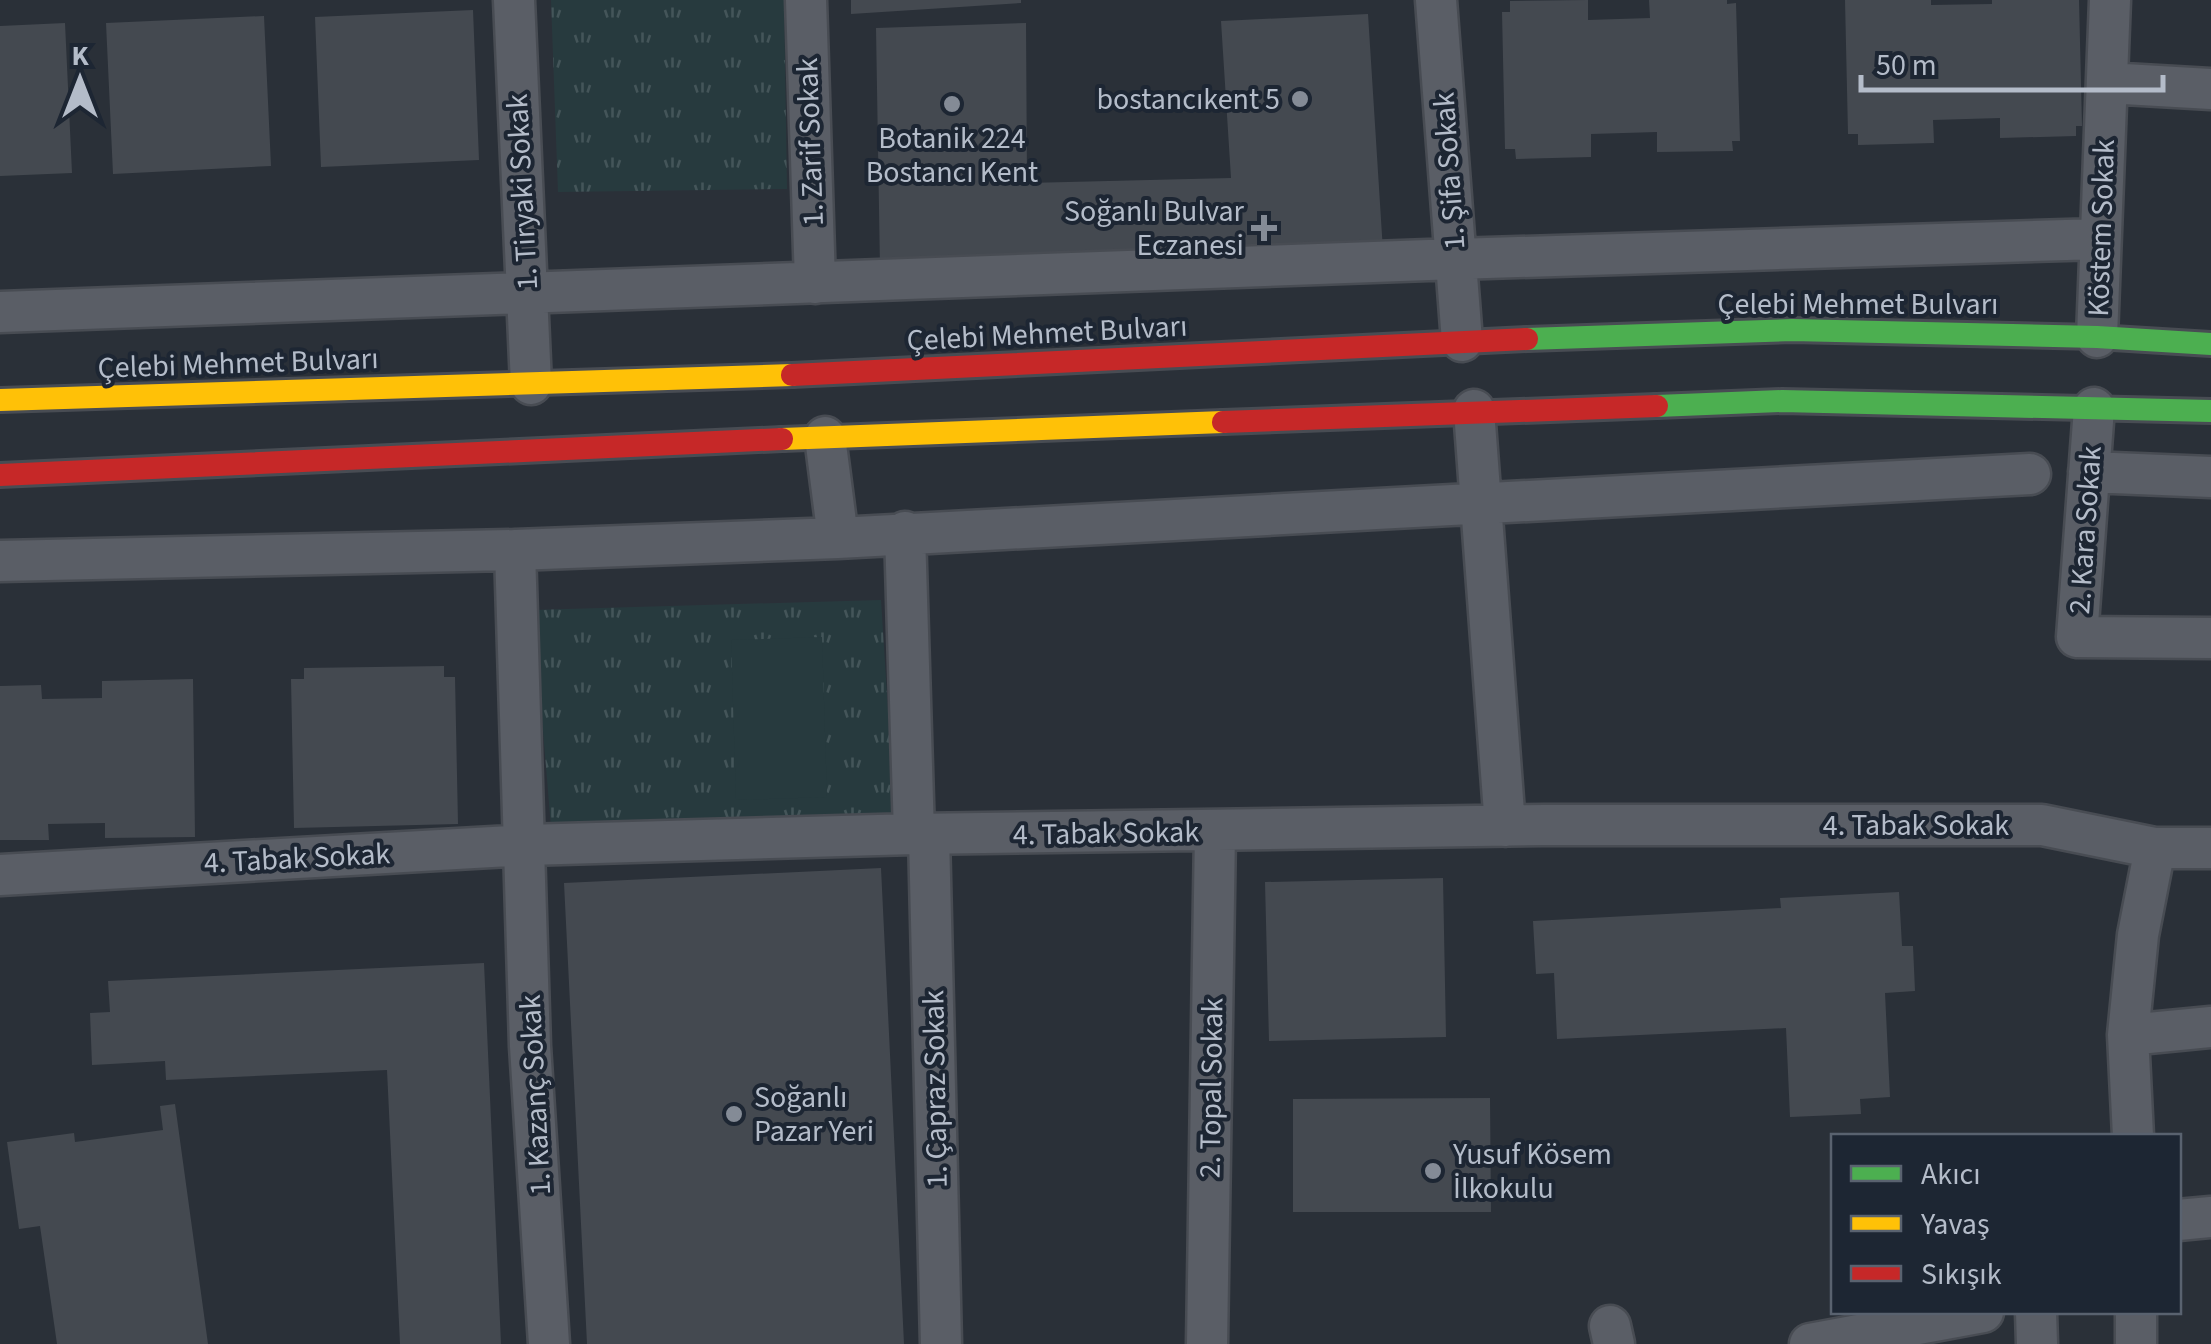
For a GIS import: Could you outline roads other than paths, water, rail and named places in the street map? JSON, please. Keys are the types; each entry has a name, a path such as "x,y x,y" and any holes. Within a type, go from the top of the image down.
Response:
{"main road":[{"name":"Çelebi Mehmet Bulvarı","path":"0,400 820,374 1792,330 2097,337 2211,344"},
{"path":"0,475 1474,410 1782,401 2211,411"}],"street":[{"name":"1. Tiryaki Sokak","path":"514,0 531,384"},
{"name":"1. Zarif Sokak","path":"806,0 815,284"},
{"name":"1. Şifa Sokak","path":"1436,0 1462,342"},
{"name":"Köstem Sokak","path":"2097,337 2110,0"},
{"path":"2106,82 2211,89"},
{"path":"0,312 1456,258 2100,239"},
{"name":"2. Kara Sokak","path":"2094,408 2076,638 2211,638"},
{"path":"1474,410 1505,826"},
{"path":"825,437 838,538"},
{"path":"2089,472 2211,478"},
{"path":"0,561 514,550 838,538 2030,474"},
{"name":"1. Çapraz Sokak","path":"905,532 922,835 941,1344"},
{"name":"1. Kazanç Sokak","path":"514,550 530,1046 549,1344"},
{"name":"4. Tabak Sokak","path":"0,875 526,845 1505,826 2042,825 2155,848 2211,848"},
{"name":"2. Topal Sokak","path":"1208,1344 1215,832"},
{"path":"2133,1134 2128,1035 2138,935 2155,848"},
{"path":"2128,1035 2211,1027"},
{"path":"2181,1220 2211,1217"},
{"path":"1810,1344 1859,1330 1969,1314"},
{"path":"2036,1314 2037,1344"},
{"path":"2136,1314 2136,1344"}],"place":[{"name":"bostancıkent 5","path":"1300,99"},
{"name":"Botanik 224 Bostancı Kent","path":"952,104"},
{"name":"Soğanlı Bulvar Eczanesi","path":"1264,228"},
{"name":"Soğanlı Pazar Yeri","path":"734,1114"},
{"name":"Yusuf Kösem İlkokulu","path":"1433,1171"}]}
